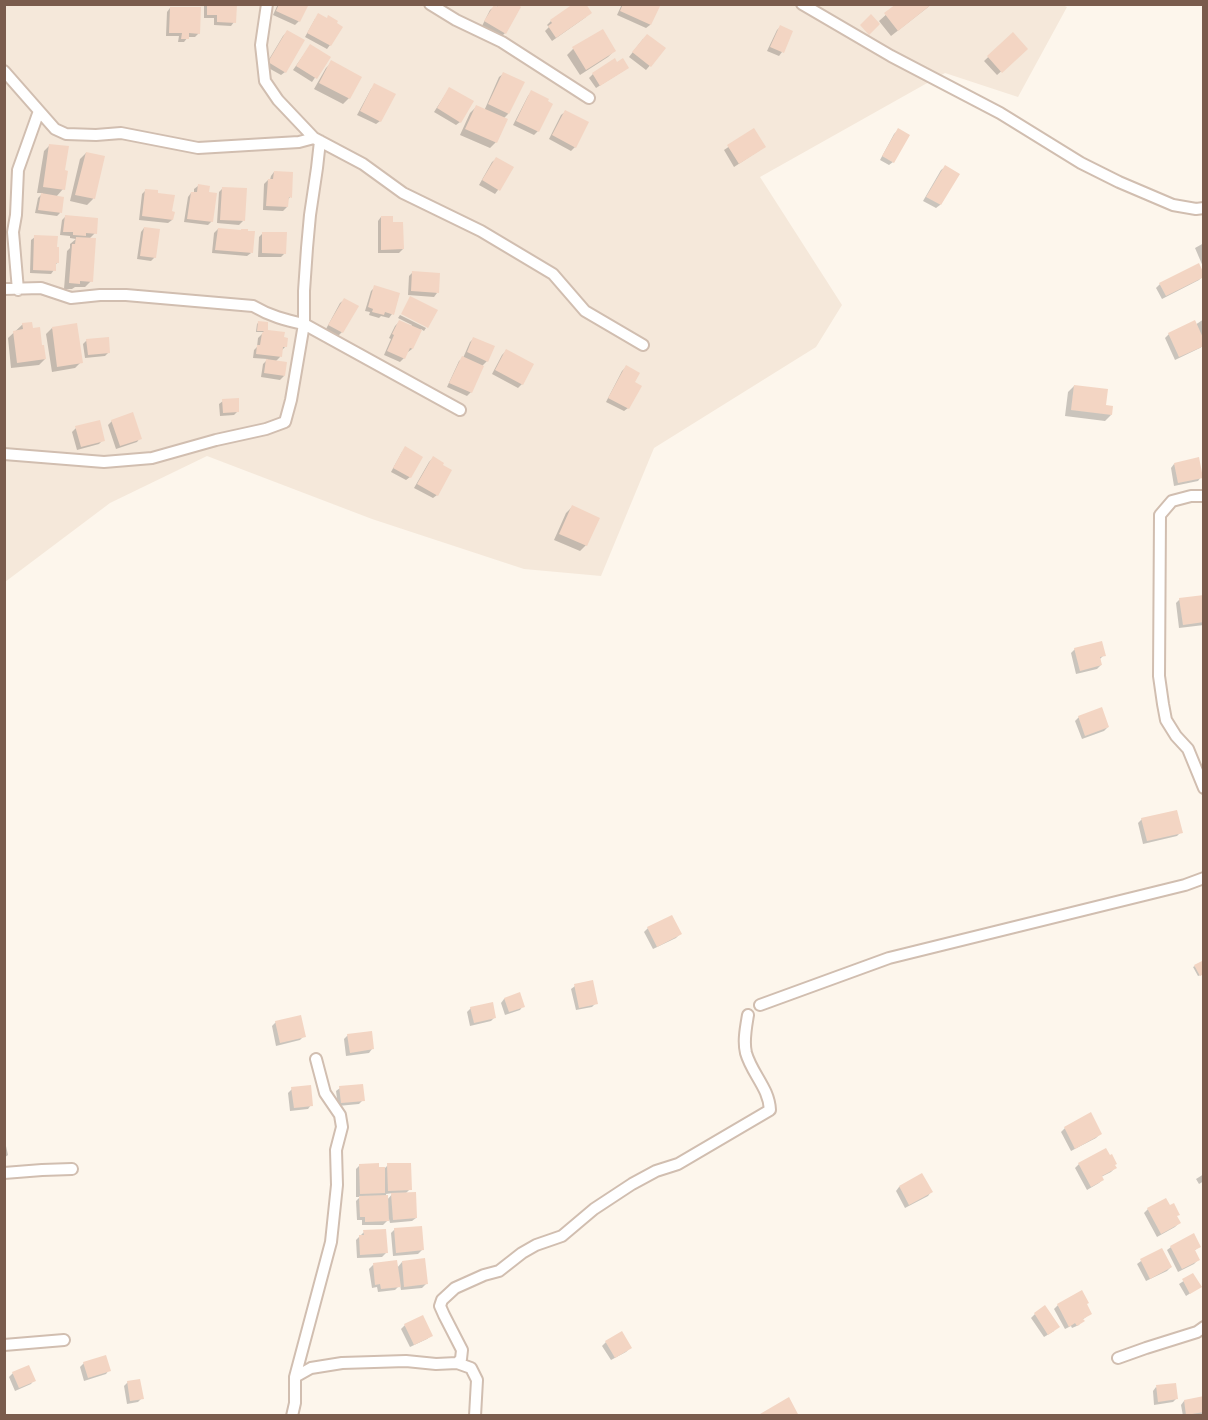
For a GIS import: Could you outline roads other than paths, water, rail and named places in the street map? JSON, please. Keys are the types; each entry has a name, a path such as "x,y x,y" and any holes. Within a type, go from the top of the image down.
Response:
{"street":[{"path":"267,4 261,45 265,81 278,100 316,139 363,164 403,193 481,231 553,274 585,311 643,345"},
{"path":"430,4 456,20 502,42 589,98"},
{"path":"802,4 891,57 1000,113 1081,163 1173,205 1203,208"},
{"path":"4,71 55,129 66,134 121,133 198,148 316,139"},
{"path":"18,290 12,232 16,215 18,170 39,111"},
{"path":"4,454 104,462 152,458 285,422 304,324 308,237 318,168 316,139"},
{"path":"4,290 41,288 71,298 126,295 253,306 268,315 304,324 460,410"},
{"path":"1203,496 1191,496 1172,501 1160,515 1159,676 1166,720 1188,749 1203,789"},
{"path":"760,1005 889,957 1185,885 1203,878"},
{"path":"457,1363 461,1359 462,1350 441,1306 442,1300 455,1288 499,1271 536,1245 562,1236 594,1209 632,1184 656,1171 678,1164 770,1110 769,1098 746,1053 745,1033 748,1015"},
{"path":"292,1416 295,1403 295,1377 331,1242 338,1185 336,1150 342,1128 340,1115 325,1093 316,1059"},
{"path":"4,1173 72,1169"},
{"path":"1118,1358 1197,1332 1203,1327"},
{"path":"4,1345 64,1340"},
{"path":"295,1377 311,1368 342,1363 457,1363 471,1368 477,1380 475,1416"}]}
